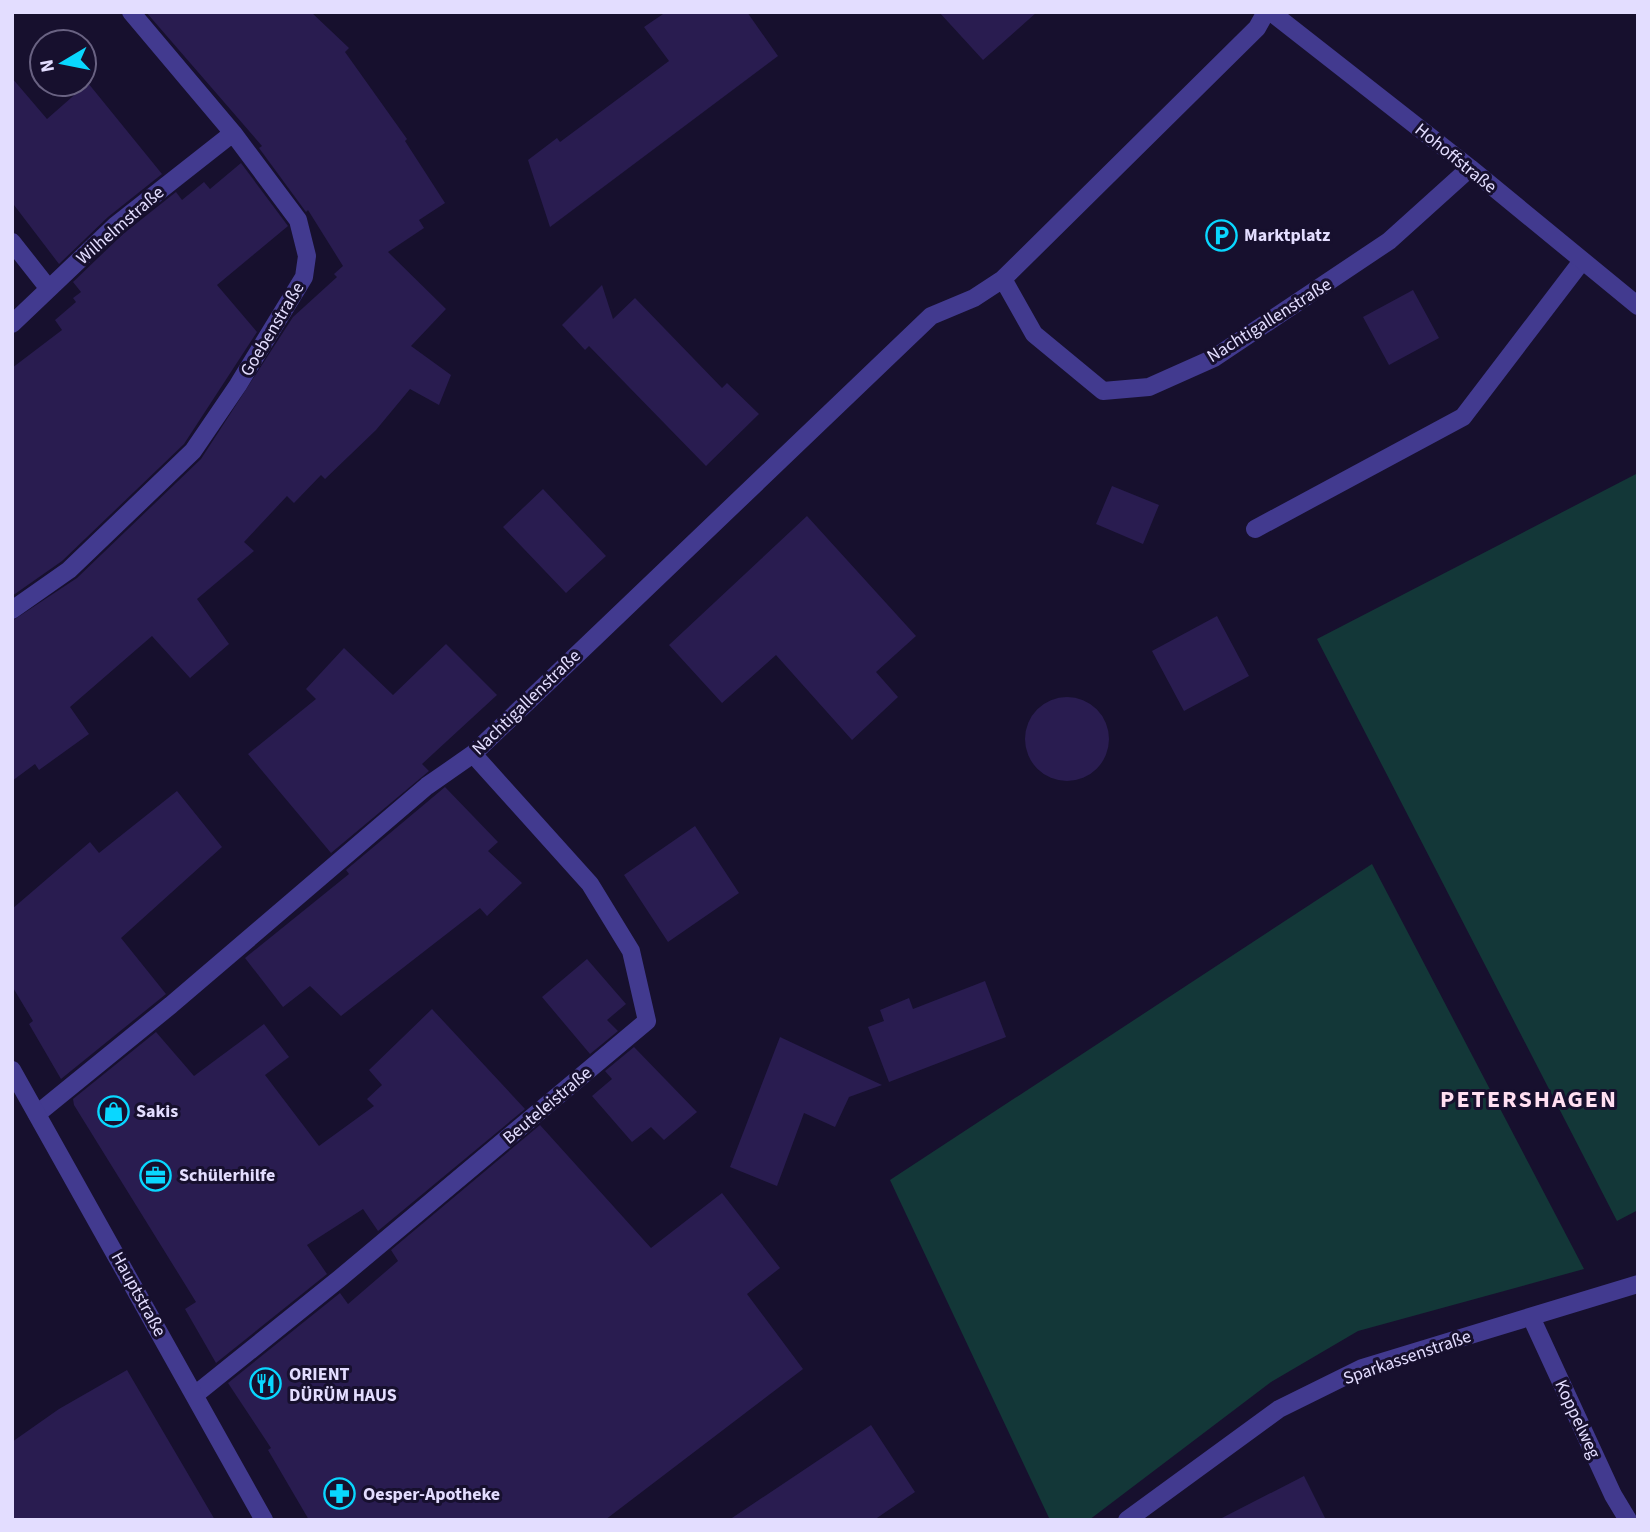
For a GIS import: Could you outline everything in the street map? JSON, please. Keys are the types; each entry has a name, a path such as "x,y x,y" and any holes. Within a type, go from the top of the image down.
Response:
{"street":[{"name":"Goebenstraße","path":"12,610 69,570 193,451 238,385 304,277 307,256 298,220 233,133 131,12"},
{"name":"Nachtigallenstraße","path":"37,1114 171,1005 427,786 473,754 931,316 974,298 1003,279 1249,37 1266,12"},
{"name":"Hohoffstraße","path":"1271,12 1470,168 1638,306"},
{"name":"Wilhelmstraße","path":"12,324 116,225 233,133"},
{"name":"Nachtigallenstraße","path":"1003,279 1034,334 1103,391 1149,387 1214,358 1301,303 1389,241 1470,168"},
{"path":"12,242 49,289"},
{"path":"1255,529 1463,417 1582,261"},
{"name":"Beuteleistraße","path":"196,1394 339,1279 647,1021 631,951 590,884 473,754"},
{"name":"Hauptstraße","path":"12,1070 196,1394 264,1520"},
{"name":"Sparkassenstraße","path":"1127,1520 1279,1409 1362,1368 1638,1284"},
{"name":"Koppelweg","path":"1531,1317 1613,1495 1628,1520"}],"green space":[{"path":"1638,473 1638,1210 1617,1221 1317,639"},
{"path":"1372,864 1584,1269 1358,1331 1271,1382 1089,1520 1050,1520 890,1180"}],"building":[{"path":"146,12 311,12 349,48 345,52 407,139 405,141 445,203 419,220 424,228 388,252 446,309 411,346 451,375 439,405 410,389 376,430 325,479 321,475 294,503 287,496 244,542 254,551 197,599 229,644 190,678 152,636 70,707 89,734 39,770 35,764 12,781 12,621 77,578 201,459 293,317 337,277 334,274 343,266 308,210 306,212 259,148 262,146"},
{"path":"666,12 747,12 778,56 550,227 528,160 557,138 560,142 669,61 644,27"},
{"path":"939,12 1037,12 983,60"},
{"path":"12,78 47,119 71,98 98,98 98,95 162,174 108,217 59,264 14,205"},
{"path":"241,163 288,226 217,285 257,332 184,444 62,561 12,596 12,368 62,330 55,320 76,302 73,298 81,292 73,282 123,234 176,192 182,200 204,182 210,189"},
{"path":"602,285 613,319 635,298 722,388 727,383 759,414 706,466 589,346 585,350 562,325"},
{"path":"1413,290 1439,338 1389,365 1363,317"},
{"path":"1112,486 1159,505 1143,544 1096,524"},
{"path":"543,489 606,556 566,593 503,527"},
{"path":"807,516 916,636 876,672 898,697 852,740 776,655 722,703 669,645"},
{"path":"1217,616 1249,676 1184,711 1152,651"},
{"path":"446,644 497,695 422,764 429,771 331,853 248,754 316,699 306,689 344,648 393,695"},
{"path":"1067,697 1083,700 1097,709 1106,723 1109,739 1106,755 1097,769 1083,778 1067,781 1051,778 1037,769 1028,755 1025,739 1028,723 1037,709 1051,700"},
{"path":"445,787 498,842 488,851 522,883 487,916 480,908 341,1016 310,986 283,1007 245,958 349,874 346,870"},
{"path":"177,791 222,847 121,938 166,994 61,1079 29,1024 33,1021 12,986 12,909 90,842 99,853"},
{"path":"695,826 739,893 668,942 624,875"},
{"path":"587,959 626,1004 607,1020 618,1031 590,1054 542,997"},
{"path":"985,981 1006,1037 889,1082 868,1027 884,1021 880,1010 909,998 913,1009"},
{"path":"432,1009 525,1109 378,1231 363,1209 307,1245 327,1274 216,1363 185,1309 196,1302 74,1105 73,1099 156,1032 194,1076 264,1024 289,1057 265,1075 319,1146 374,1106 367,1099 382,1085 369,1070"},
{"path":"780,1037 882,1085 849,1097 835,1127 804,1113 777,1186 730,1167"},
{"path":"634,1047 697,1112 664,1140 651,1127 632,1142 592,1096 612,1079 605,1071"},
{"path":"540,1125 651,1248 722,1193 780,1268 747,1294 803,1369 605,1520 309,1520 268,1450 271,1448 228,1383 340,1293 348,1304 398,1261 391,1250"},
{"path":"127,1370 215,1520 12,1520 12,1442 59,1409"},
{"path":"871,1425 915,1492 874,1520 729,1520"},
{"path":"1304,1476 1326,1520 1218,1520"}],"place":[{"name":"Marktplatz","path":"1221,235"},
{"name":"Sakis","path":"113,1111"},
{"name":"Schülerhilfe","path":"156,1175"},
{"name":"ORIENT DÜRÜM HAUS","path":"266,1384"},
{"name":"Oesper-Apotheke","path":"340,1494"}],"district":[{"name":"PETERSHAGEN","path":"1529,1099"}]}
